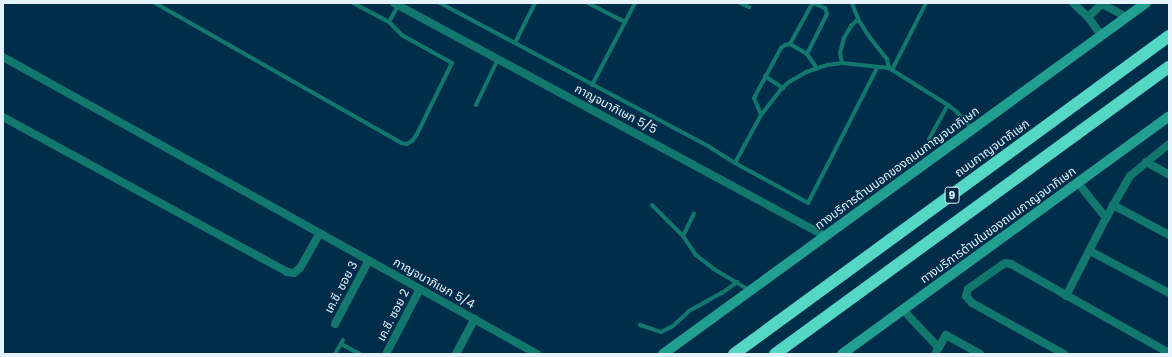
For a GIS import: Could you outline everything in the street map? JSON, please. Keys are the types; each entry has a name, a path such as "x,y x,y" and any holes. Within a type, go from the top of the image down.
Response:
{"highway":[{"name":"ถนนกาญจนาภิเษก","path":"734,354 1169,36"},
{"name":"9","path":"776,354 1169,67"}],"main road":[{"name":"ทางบริการด้านนอกของถนนกาญจนาภิเษก","path":"663,354 1146,3"},
{"name":"ทางบริการด้านในของถนนกาญจนาภิเษก","path":"842,354 1078,184 1169,116"}],"street":[{"path":"1073,3 1088,17 1101,35"},
{"path":"1088,17 1101,3 1126,17"},
{"name":"กาญจนาภิเษก 5/5","path":"396,4 825,236"},
{"name":"กาญจนาภิเษก 5/4","path":"3,56 537,354"},
{"path":"3,116 287,272 294,273 300,268 320,233"},
{"path":"1066,296 1106,218 1130,176 1169,144"},
{"path":"1146,162 1169,175"},
{"path":"1078,184 1106,218"},
{"path":"1113,205 1169,235"},
{"path":"1090,250 1169,293"},
{"name":"เค.ซี. ซอย 3","path":"335,324 369,260"},
{"path":"1064,354 972,303 966,296 968,289 1006,263 1169,353"},
{"name":"เค.ซี. ซอย 2","path":"387,352 420,289"},
{"path":"903,310 937,351 946,335 980,354"},
{"path":"456,354 475,319"}],"lane":[{"path":"155,3 401,143 407,144 412,141 417,134 452,63 402,35 389,22 353,3"},
{"path":"440,3 711,148 735,163 808,203 877,68"},
{"path":"515,43 535,3"},
{"path":"588,3 624,22"},
{"path":"592,85 635,3"},
{"path":"740,3 749,7"},
{"path":"852,3 858,19 887,59 890,69"},
{"path":"890,69 926,3"},
{"path":"389,22 396,4"},
{"path":"790,44 812,4 825,8 827,14 807,54"},
{"path":"842,63 840,53 844,38 851,26 858,19"},
{"path":"761,115 754,98 781,48 790,44 807,54 816,67"},
{"path":"476,105 498,59"},
{"path":"735,163 761,115 789,82 816,67 842,63 890,69 948,105 957,112 973,130"},
{"path":"765,76 783,88"},
{"path":"929,139 948,105"},
{"path":"652,205 683,236 696,255 714,269 751,291"},
{"path":"683,236 694,213"},
{"path":"640,324 661,332 673,326 689,311 722,293 737,282"},
{"path":"335,354 342,342 360,354"}]}
